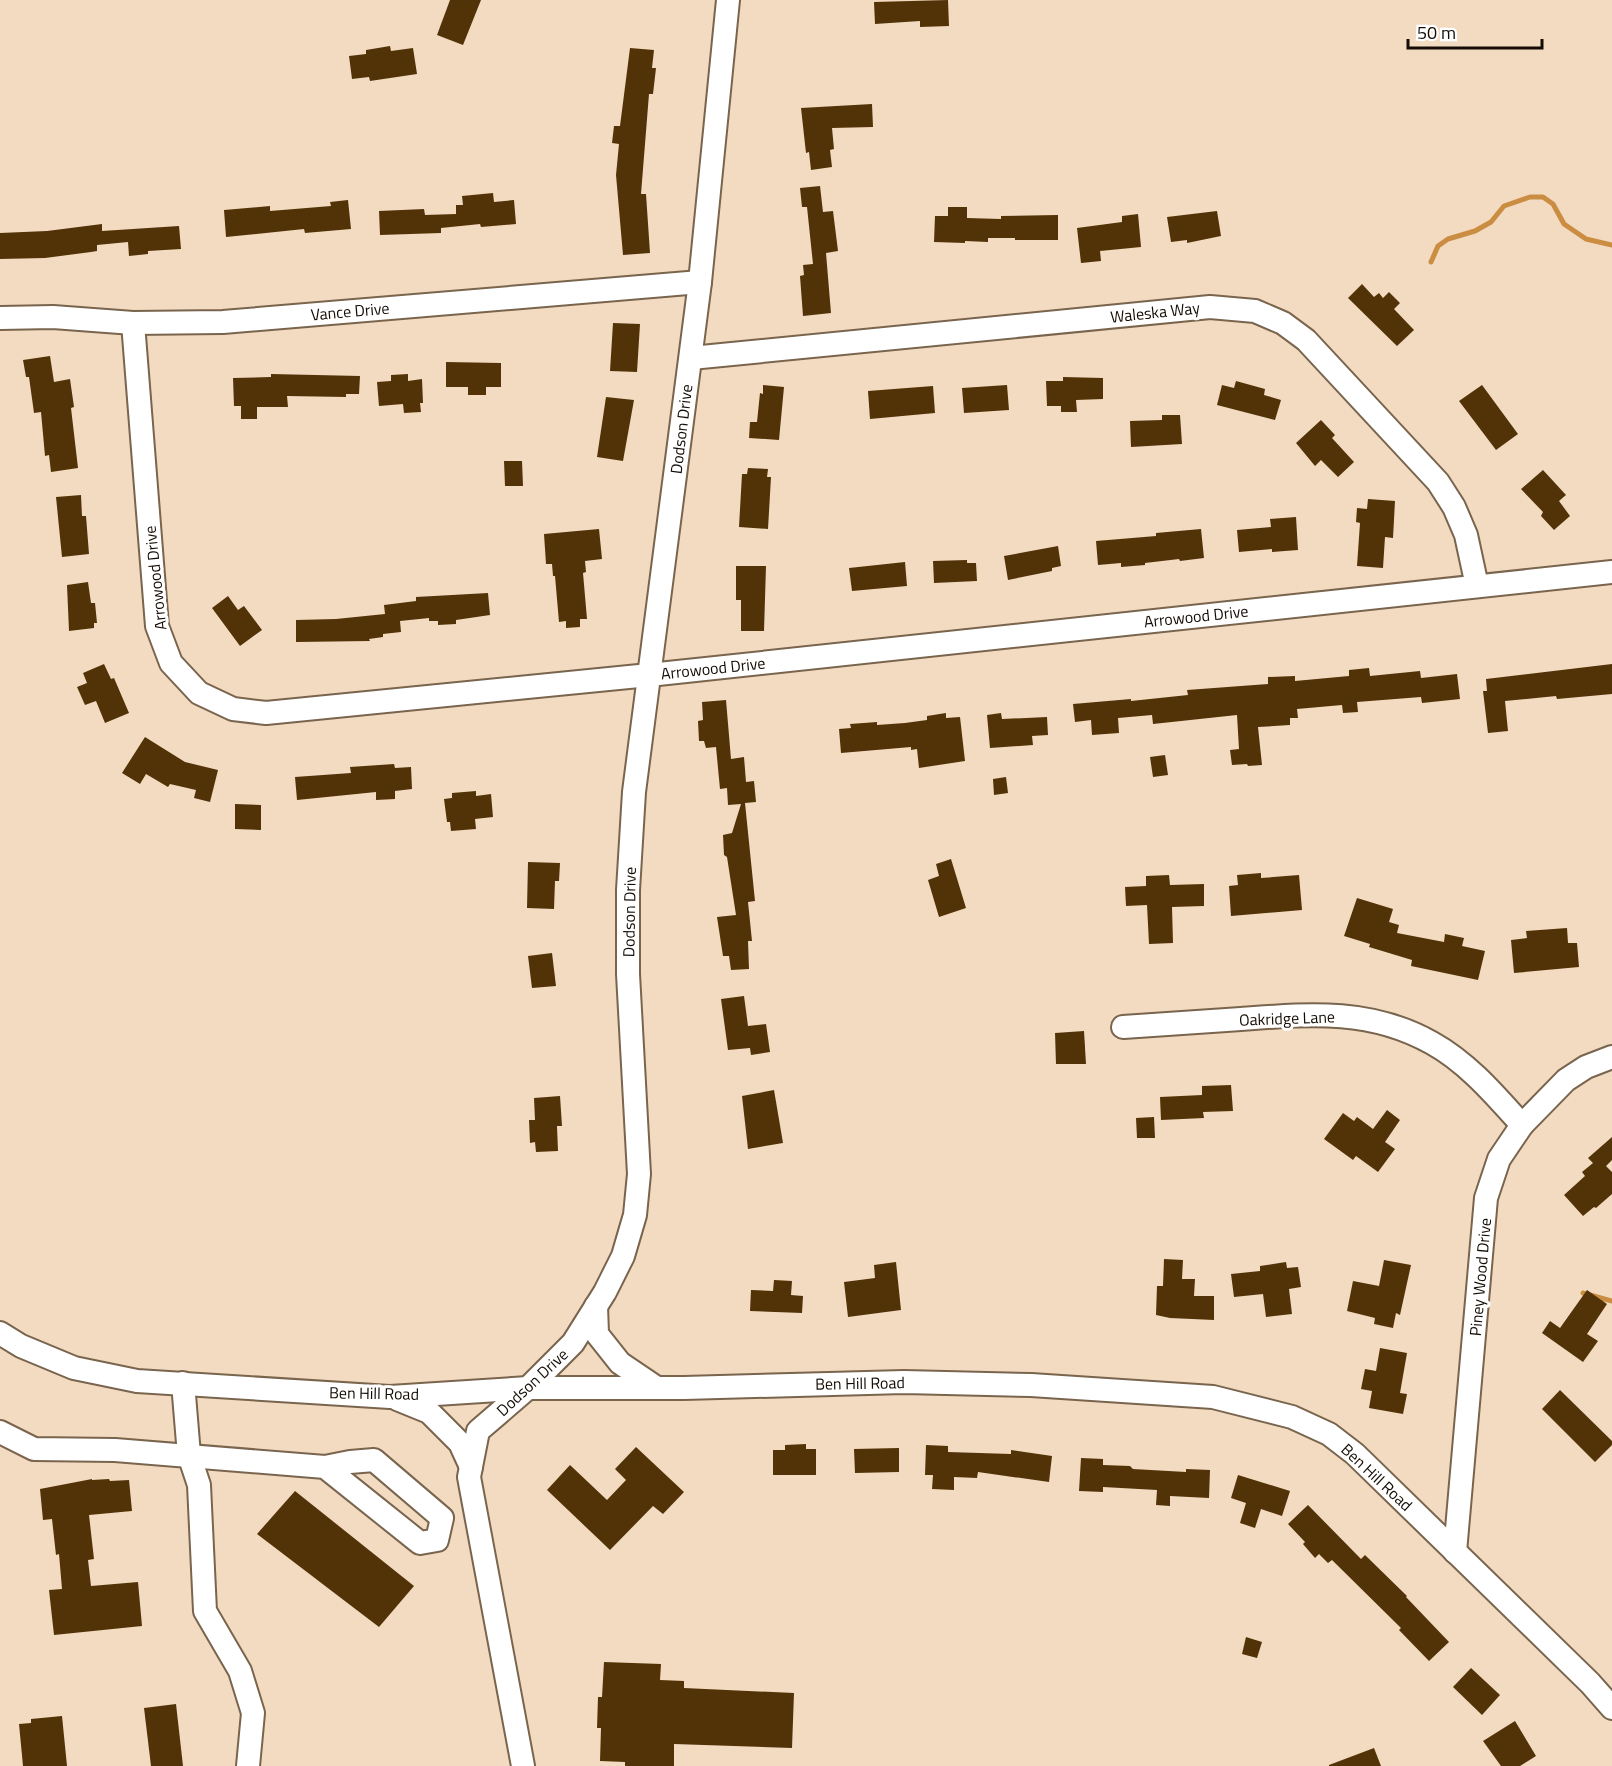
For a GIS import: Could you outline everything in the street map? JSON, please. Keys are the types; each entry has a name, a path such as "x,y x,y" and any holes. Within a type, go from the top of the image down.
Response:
{"street":[{"name":"Dodson Drive","path":"523,1766 469,1477 478,1431 528,1388 573,1343 623,1256 636,1215 639,1174 628,974 628,890 634,792 691,358 728,0"},
{"name":"Vance Drive","path":"0,318 53,317 133,323 223,322 700,282"},
{"name":"Waleska Way","path":"691,358 1210,307 1255,311 1283,323 1306,340 1438,482 1454,507 1466,535 1477,586"},
{"name":"Arrowood Drive","path":"133,323 157,626 171,663 199,693 233,709 266,713 649,675 1612,572"},
{"name":"Oakridge Lane","path":"1123,1027 1315,1014 1374,1021 1424,1039 1454,1057 1481,1080 1522,1125"},
{"name":"Piney Wood Drive","path":"1455,1552 1486,1198 1498,1159 1522,1125 1566,1080 1586,1067 1612,1057"},
{"path":"596,1306 597,1334 620,1363 657,1388"},
{"name":"Ben Hill Road","path":"0,1333 21,1346 74,1368 137,1381 390,1397 528,1388 657,1388 904,1382 1031,1385 1213,1397 1292,1417 1329,1434 1355,1454 1590,1683 1612,1708"},
{"path":"183,1383 189,1455 199,1485 205,1611 240,1671 253,1713 248,1766"},
{"path":"390,1397 429,1412 460,1443 471,1467"},
{"path":"0,1432 34,1449 115,1450 325,1467 374,1460 442,1518 436,1540 420,1543 325,1467"}],"building":[{"path":"450,0 481,0 463,45 437,35"},
{"path":"948,0 949,26 920,27 920,21 875,24 874,2"},
{"path":"390,46 391,51 413,48 417,74 370,81 369,77 352,79 349,56 366,54 366,50"},
{"path":"630,48 654,50 652,68 656,68 653,94 649,94 641,194 646,194 650,253 623,255 616,175 619,144 612,143 614,126 620,126"},
{"path":"872,104 873,127 832,128 834,149 830,150 832,167 811,170 809,152 806,153 801,108"},
{"path":"820,186 823,212 833,211 838,251 826,253 831,313 803,316 800,276 804,275 803,265 813,264 807,207 802,207 800,188"},
{"path":"493,193 494,202 514,200 516,224 481,227 480,224 441,228 441,233 380,235 379,211 424,209 425,215 456,214 456,205 463,205 462,196"},
{"path":"348,200 351,229 305,233 304,229 226,237 224,210 270,206 270,211 331,206 330,202"},
{"path":"948,207 967,207 967,218 1001,219 1001,216 1058,215 1058,240 988,238 988,242 934,242 935,216 948,216"},
{"path":"1217,211 1221,236 1187,243 1187,240 1171,242 1167,217"},
{"path":"1138,214 1141,247 1100,251 1101,261 1081,263 1077,228 1122,222 1122,216"},
{"path":"102,224 102,231 179,226 181,249 148,251 148,254 129,256 128,242 97,245 97,251 91,252 45,258 0,259 0,233 47,231"},
{"path":"1362,284 1374,297 1379,293 1383,298 1389,292 1400,303 1394,309 1414,330 1397,346 1348,298"},
{"path":"613,323 640,324 637,372 610,371"},
{"path":"50,356 54,382 70,379 78,468 51,472 49,455 45,456 41,412 34,413 29,377 26,377 23,360"},
{"path":"446,362 501,363 501,387 486,387 486,395 468,395 468,387 446,387"},
{"path":"271,374 360,376 359,394 346,394 346,397 287,396 288,407 257,407 257,419 241,419 241,406 234,406 233,378 271,377"},
{"path":"408,374 408,381 422,379 421,412 404,413 403,404 379,406 377,382 391,381 391,375"},
{"path":"1063,377 1103,378 1103,399 1076,400 1077,412 1061,412 1061,406 1047,406 1046,381 1063,381"},
{"path":"1236,381 1265,389 1264,395 1281,400 1275,420 1217,405 1222,385 1234,388"},
{"path":"763,385 784,387 779,440 749,438 750,422 757,422"},
{"path":"1007,385 1009,410 964,413 962,388"},
{"path":"1482,385 1518,434 1496,450 1459,401"},
{"path":"933,386 935,413 870,419 868,391"},
{"path":"606,397 634,400 623,461 597,457"},
{"path":"1162,415 1180,415 1182,444 1131,447 1130,421 1162,420"},
{"path":"1321,420 1335,435 1332,438 1354,462 1338,477 1321,460 1315,466 1296,443"},
{"path":"504,461 522,461 523,486 505,486"},
{"path":"748,468 768,469 767,477 771,477 768,529 739,527 742,474 747,474"},
{"path":"1543,470 1566,495 1559,501 1570,516 1554,530 1541,516 1543,512 1521,489"},
{"path":"81,495 82,516 86,516 89,554 62,557 56,497"},
{"path":"1368,499 1395,501 1393,538 1385,537 1383,568 1357,566 1360,523 1356,522 1357,508 1367,509"},
{"path":"1296,517 1298,550 1272,552 1272,549 1239,552 1237,530 1271,527 1270,519"},
{"path":"599,529 602,559 585,561 586,572 583,573 587,619 580,619 580,627 566,628 566,621 559,622 555,576 553,576 552,564 546,564 544,534"},
{"path":"1201,529 1204,558 1121,567 1121,563 1098,565 1096,541 1156,536 1156,533"},
{"path":"1058,546 1061,566 1052,568 1052,571 1008,580 1004,556"},
{"path":"967,560 967,563 976,563 977,581 934,583 933,561"},
{"path":"905,562 907,586 852,591 849,568"},
{"path":"736,566 766,566 764,631 741,631 741,600 736,600"},
{"path":"88,582 91,603 95,603 97,623 94,623 94,628 69,631 67,585"},
{"path":"488,593 490,615 456,620 456,624 438,625 438,621 429,621 429,618 400,621 401,632 383,634 383,637 369,639 370,641 296,642 296,620 385,614 384,605 416,601 416,597"},
{"path":"228,596 238,610 244,606 262,630 240,646 212,608"},
{"path":"104,664 111,679 114,678 129,713 105,723 96,701 85,705 77,687 87,683 83,673"},
{"path":"1612,664 1612,694 1505,701 1508,731 1488,733 1483,691 1487,691 1486,679"},
{"path":"1369,668 1370,676 1420,671 1421,678 1457,674 1460,699 1422,703 1421,697 1357,702 1358,712 1343,713 1342,705 1297,709 1298,718 1290,718 1290,725 1258,727 1262,765 1248,766 1247,764 1232,765 1230,750 1239,749 1237,715 1153,724 1152,715 1118,718 1119,733 1092,735 1091,720 1075,722 1073,704 1131,699 1131,701 1188,695 1187,690 1268,684 1268,677 1295,676 1295,681 1349,676 1349,670"},
{"path":"726,700 731,759 744,757 746,782 754,781 756,802 745,803 755,901 748,902 752,941 748,941 749,969 731,970 729,956 723,956 717,917 736,915 727,857 724,855 723,835 732,833 741,804 728,805 727,788 720,789 716,747 706,748 704,741 699,741 698,721 703,720 702,702"},
{"path":"946,713 946,718 960,717 965,761 919,768 917,749 911,750 911,747 841,753 839,729 851,728 850,724 905,723 927,720 927,716"},
{"path":"1001,713 1002,719 1047,717 1048,735 1032,736 1033,745 990,748 987,715"},
{"path":"145,737 185,762 218,770 210,802 194,798 196,790 170,784 168,787 146,774 140,784 122,773"},
{"path":"1165,755 1168,775 1153,777 1150,757"},
{"path":"394,764 395,768 411,767 412,789 395,791 395,799 376,800 376,792 297,800 295,777 351,773 350,767"},
{"path":"1006,777 1008,793 994,795 993,779"},
{"path":"476,791 476,796 491,794 493,817 475,819 476,829 451,831 450,822 447,822 444,799 452,798 452,793"},
{"path":"235,804 261,805 261,830 235,829"},
{"path":"951,859 966,908 939,917 928,880 939,876 936,864"},
{"path":"528,862 560,863 559,881 555,881 554,909 527,908"},
{"path":"1261,873 1261,878 1299,875 1302,910 1231,916 1229,886 1238,885 1237,875"},
{"path":"1169,875 1170,885 1204,884 1204,906 1172,907 1173,943 1149,944 1147,905 1126,906 1125,887 1146,886 1146,876"},
{"path":"1357,898 1393,909 1389,922 1399,925 1397,933 1444,942 1445,934 1464,938 1462,946 1485,951 1478,980 1411,966 1412,960 1369,947 1370,944 1344,936"},
{"path":"1567,928 1568,943 1577,943 1579,967 1514,973 1511,940 1527,938 1526,931"},
{"path":"552,953 556,986 532,988 528,956"},
{"path":"744,996 748,1026 766,1024 770,1052 751,1055 750,1048 728,1050 721,999"},
{"path":"1084,1031 1086,1064 1056,1064 1055,1033"},
{"path":"1231,1085 1233,1111 1203,1112 1204,1118 1161,1120 1160,1097 1202,1095 1202,1086"},
{"path":"774,1090 783,1143 748,1149 742,1096"},
{"path":"560,1096 562,1126 557,1126 558,1151 536,1152 535,1142 530,1143 529,1120 535,1120 534,1098"},
{"path":"1387,1110 1400,1120 1385,1142 1395,1149 1378,1172 1356,1156 1353,1160 1324,1139 1343,1113 1354,1121 1357,1117 1373,1129"},
{"path":"1154,1117 1155,1138 1137,1138 1136,1118"},
{"path":"1612,1137 1612,1160 1606,1166 1612,1172 1612,1194 1583,1216 1564,1195 1585,1176 1582,1172 1593,1163 1588,1158"},
{"path":"1164,1259 1183,1260 1182,1279 1195,1279 1194,1296 1214,1296 1214,1320 1156,1315 1157,1286 1163,1286"},
{"path":"1384,1260 1411,1265 1400,1315 1396,1313 1393,1328 1374,1324 1375,1318 1347,1311 1353,1281 1379,1286"},
{"path":"896,1262 901,1310 848,1317 844,1282 875,1278 874,1265"},
{"path":"1286,1262 1287,1268 1298,1267 1301,1287 1289,1289 1292,1314 1266,1317 1263,1294 1234,1297 1231,1274 1260,1271 1260,1266"},
{"path":"774,1280 792,1281 791,1295 803,1296 802,1313 750,1311 751,1290 773,1291"},
{"path":"1587,1290 1607,1304 1587,1334 1598,1341 1583,1362 1542,1333 1550,1321 1560,1328"},
{"path":"1380,1348 1407,1353 1400,1393 1407,1394 1403,1414 1369,1408 1372,1391 1361,1389 1365,1369 1376,1371"},
{"path":"1560,1390 1612,1441 1612,1445 1595,1462 1542,1409"},
{"path":"806,1444 806,1449 816,1449 816,1475 773,1475 773,1450 785,1450 785,1445"},
{"path":"926,1445 948,1446 948,1452 1011,1454 1011,1450 1052,1456 1049,1482 978,1472 977,1478 954,1477 954,1490 932,1489 933,1475 925,1475"},
{"path":"636,1447 684,1492 663,1514 653,1506 610,1550 547,1490 570,1465 607,1500 626,1480 615,1469"},
{"path":"899,1448 899,1472 855,1473 854,1449"},
{"path":"1081,1458 1103,1459 1103,1465 1130,1466 1133,1469 1186,1472 1186,1469 1210,1470 1209,1498 1170,1496 1170,1506 1156,1505 1157,1490 1103,1487 1103,1492 1079,1491"},
{"path":"1238,1475 1290,1491 1282,1516 1261,1509 1255,1528 1240,1523 1246,1503 1231,1498"},
{"path":"92,1479 129,1480 132,1511 89,1515 94,1559 88,1560 91,1586 138,1582 142,1626 54,1635 49,1590 62,1589 59,1554 56,1555 52,1519 43,1520 40,1489"},
{"path":"295,1491 414,1586 379,1627 257,1534"},
{"path":"1308,1505 1361,1559 1365,1555 1449,1642 1429,1661 1399,1630 1401,1628 1332,1560 1328,1563 1319,1554 1315,1558 1303,1544 1305,1542 1288,1524"},
{"path":"1246,1637 1262,1642 1257,1658 1242,1654"},
{"path":"604,1662 661,1664 660,1680 684,1681 684,1688 794,1693 792,1748 674,1744 674,1766 625,1766 625,1762 600,1761 601,1728 597,1728 598,1697 602,1697"},
{"path":"1471,1668 1500,1695 1482,1715 1453,1687"},
{"path":"176,1704 183,1766 151,1766 144,1708"},
{"path":"62,1716 67,1766 23,1766 19,1724 31,1723 31,1719"},
{"path":"1515,1721 1536,1756 1520,1766 1501,1766 1483,1741"},
{"path":"1374,1748 1381,1766 1329,1766 1329,1765"}],"waterway":[{"path":"1431,262 1438,246 1448,239 1475,231 1491,222 1504,206 1530,197 1543,197 1553,204 1564,224 1586,239 1612,245"},
{"path":"1583,1293 1612,1301"}]}
